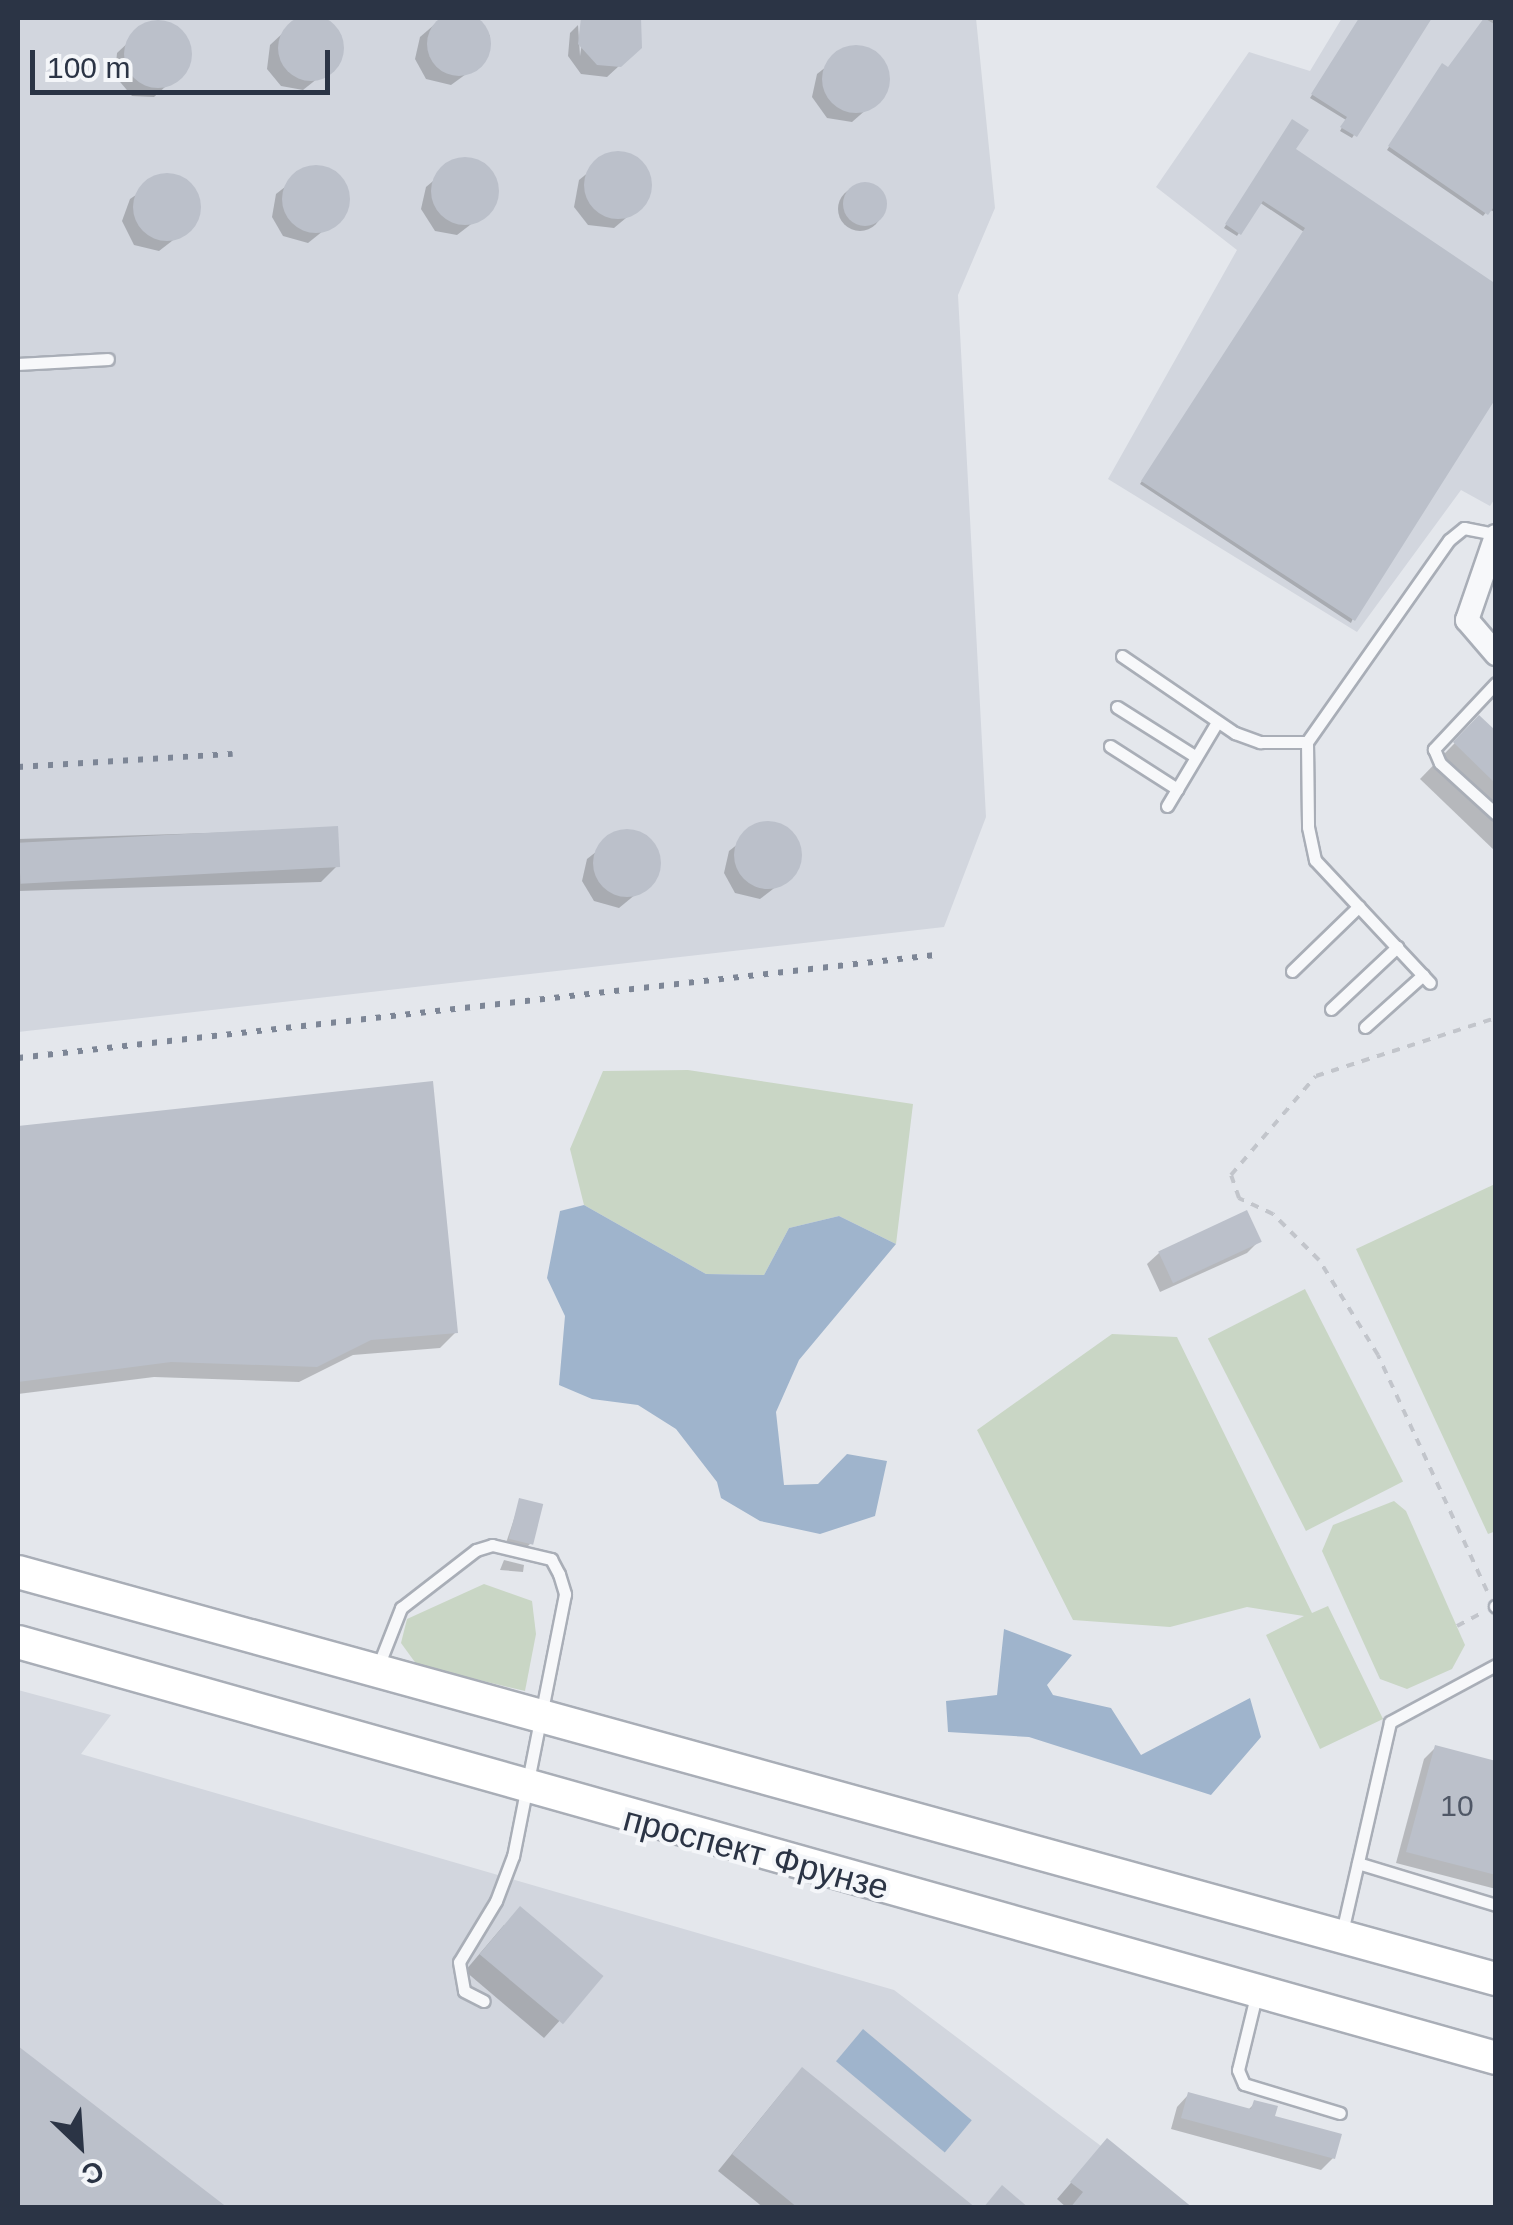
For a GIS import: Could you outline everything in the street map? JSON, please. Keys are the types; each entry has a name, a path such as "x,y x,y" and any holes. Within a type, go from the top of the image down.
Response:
{"main road":[{"path":"18,1572 1496,1980"},
{"name":"проспект Фрунзе","path":"18,1642 527,1790 1495,2057"}],"street":[{"path":"1496,535 1467,620 1496,654"}],"lane":[{"path":"18,364 108,359"},
{"path":"1365,1027 1426,979 1359,906 1330,882 1316,860 1308,827 1307,742 1449,540 1464,528 1496,535"},
{"path":"1122,656 1217,722 1260,742 1307,742"},
{"path":"1496,683 1434,749 1440,762 1496,814"},
{"path":"1116,707 1196,757"},
{"path":"1167,806 1217,722"},
{"path":"1110,746 1177,790"},
{"path":"1292,970 1359,906"},
{"path":"1331,1009 1397,947"},
{"path":"377,1669 401,1608 476,1550 492,1545 551,1560 566,1594 507,1878 458,1962 464,1991 484,2001"},
{"path":"1341,1937 1390,1722 1496,1665"},
{"path":"1358,1864 1496,1905"},
{"path":"1257,1992 1238,2070 1244,2084 1340,2113"}],"path":[{"path":"1457,1626 1495,1607 1378,1355 1319,1260 1274,1214 1239,1198 1231,1175 1316,1076 1496,1018"}],"shaded area":[{"path":"18,18 976,18 995,208 958,295 986,817 944,927 18,1032"},
{"path":"1342,18 1495,18 1496,497 1490,506 1461,490 1357,632 1108,479 1237,250 1156,187 1249,52 1310,71"},
{"path":"18,1690 111,1715 81,1754 894,1990 1182,2207 18,2207"}],"green space":[{"path":"688,1070 913,1104 896,1244 839,1216 789,1228 764,1275 706,1274 584,1205 570,1149 603,1071"},
{"path":"1495,1184 1496,1531 1488,1534 1356,1249"},
{"path":"1305,1289 1403,1481 1306,1531 1208,1338"},
{"path":"1112,1334 1177,1337 1312,1613 1328,1606 1383,1719 1320,1749 1266,1635 1304,1616 1247,1607 1170,1627 1073,1620 977,1430"},
{"path":"1394,1501 1406,1511 1465,1645 1452,1669 1407,1689 1380,1679 1322,1551 1333,1525"},
{"path":"484,1584 532,1601 536,1634 525,1691 417,1665 401,1643 407,1619"}],"water":[{"path":"584,1205 706,1274 764,1275 789,1228 839,1216 896,1244 799,1360 776,1412 784,1485 818,1484 847,1454 887,1461 875,1516 820,1534 760,1521 721,1498 717,1482 676,1429 638,1405 592,1399 559,1385 565,1316 547,1278 560,1211"},
{"path":"1004,1629 1072,1655 1047,1685 1053,1695 1111,1708 1141,1755 1250,1698 1261,1737 1211,1795 1029,1737 948,1732 946,1701 997,1695"},
{"path":"863,2029 972,2120 945,2152 836,2061"}],"building":[{"path":"459,12 482,21 491,44 482,67 459,76 436,67 427,44 436,21"},
{"path":"311,15 335,24 344,48 335,72 311,81 287,72 278,48 287,24"},
{"path":"581,18 641,18 642,48 621,67 597,65 578,44"},
{"path":"1359,18 1432,18 1357,137 1340,127 1347,117 1311,94"},
{"path":"1484,18 1496,25 1496,204 1488,215 1388,146 1442,63 1448,67"},
{"path":"158,20 182,30 192,54 182,78 158,88 134,78 124,54 134,30"},
{"path":"856,45 880,55 890,79 880,103 856,113 832,103 822,79 832,55"},
{"path":"1292,119 1309,130 1296,149 1496,284 1496,398 1355,621 1141,481 1305,228 1263,201 1241,235 1225,224"},
{"path":"618,151 631,153 642,161 650,172 650,198 642,209 631,217 618,219 605,217 594,209 586,198 584,185 586,172 594,161 605,153"},
{"path":"465,157 489,167 499,191 489,215 465,225 441,215 431,191 441,167"},
{"path":"316,165 340,175 350,199 340,223 316,233 292,223 282,199 292,175"},
{"path":"167,173 180,175 191,183 199,194 199,220 191,231 180,239 167,241 154,239 143,231 135,220 133,207 135,194 143,183 154,175"},
{"path":"865,182 880,189 887,204 880,219 865,226 850,219 843,204 850,189"},
{"path":"1479,715 1496,731 1496,784 1453,742"},
{"path":"768,821 781,823 792,831 800,842 800,868 792,879 781,887 768,889 755,887 744,879 736,868 734,855 736,842 744,831 755,823"},
{"path":"338,826 340,867 21,884 18,843"},
{"path":"627,829 640,831 651,839 659,850 659,876 651,887 640,895 627,897 614,895 603,887 595,876 593,863 595,850 603,839 614,831"},
{"path":"433,1081 458,1333 371,1340 317,1367 171,1362 18,1382 18,1126"},
{"path":"1247,1210 1262,1242 1173,1283 1158,1251"},
{"path":"519,1498 543,1504 533,1545 509,1539"},
{"path":"1435,1745 1496,1761 1496,1875 1406,1852"},
{"path":"520,1906 603,1976 563,2024 480,1954"},
{"path":"18,2046 228,2208 18,2208"},
{"path":"802,2067 976,2208 798,2208 732,2154"},
{"path":"1188,2092 1251,2109 1254,2100 1278,2106 1275,2116 1342,2134 1335,2159 1181,2118"},
{"path":"1107,2138 1193,2208 1070,2208 1083,2192 1070,2182"},
{"path":"1002,2185 1029,2208 983,2208"}],"railway":[{"path":"18,767 233,754"},
{"path":"18,1058 935,955"}]}
